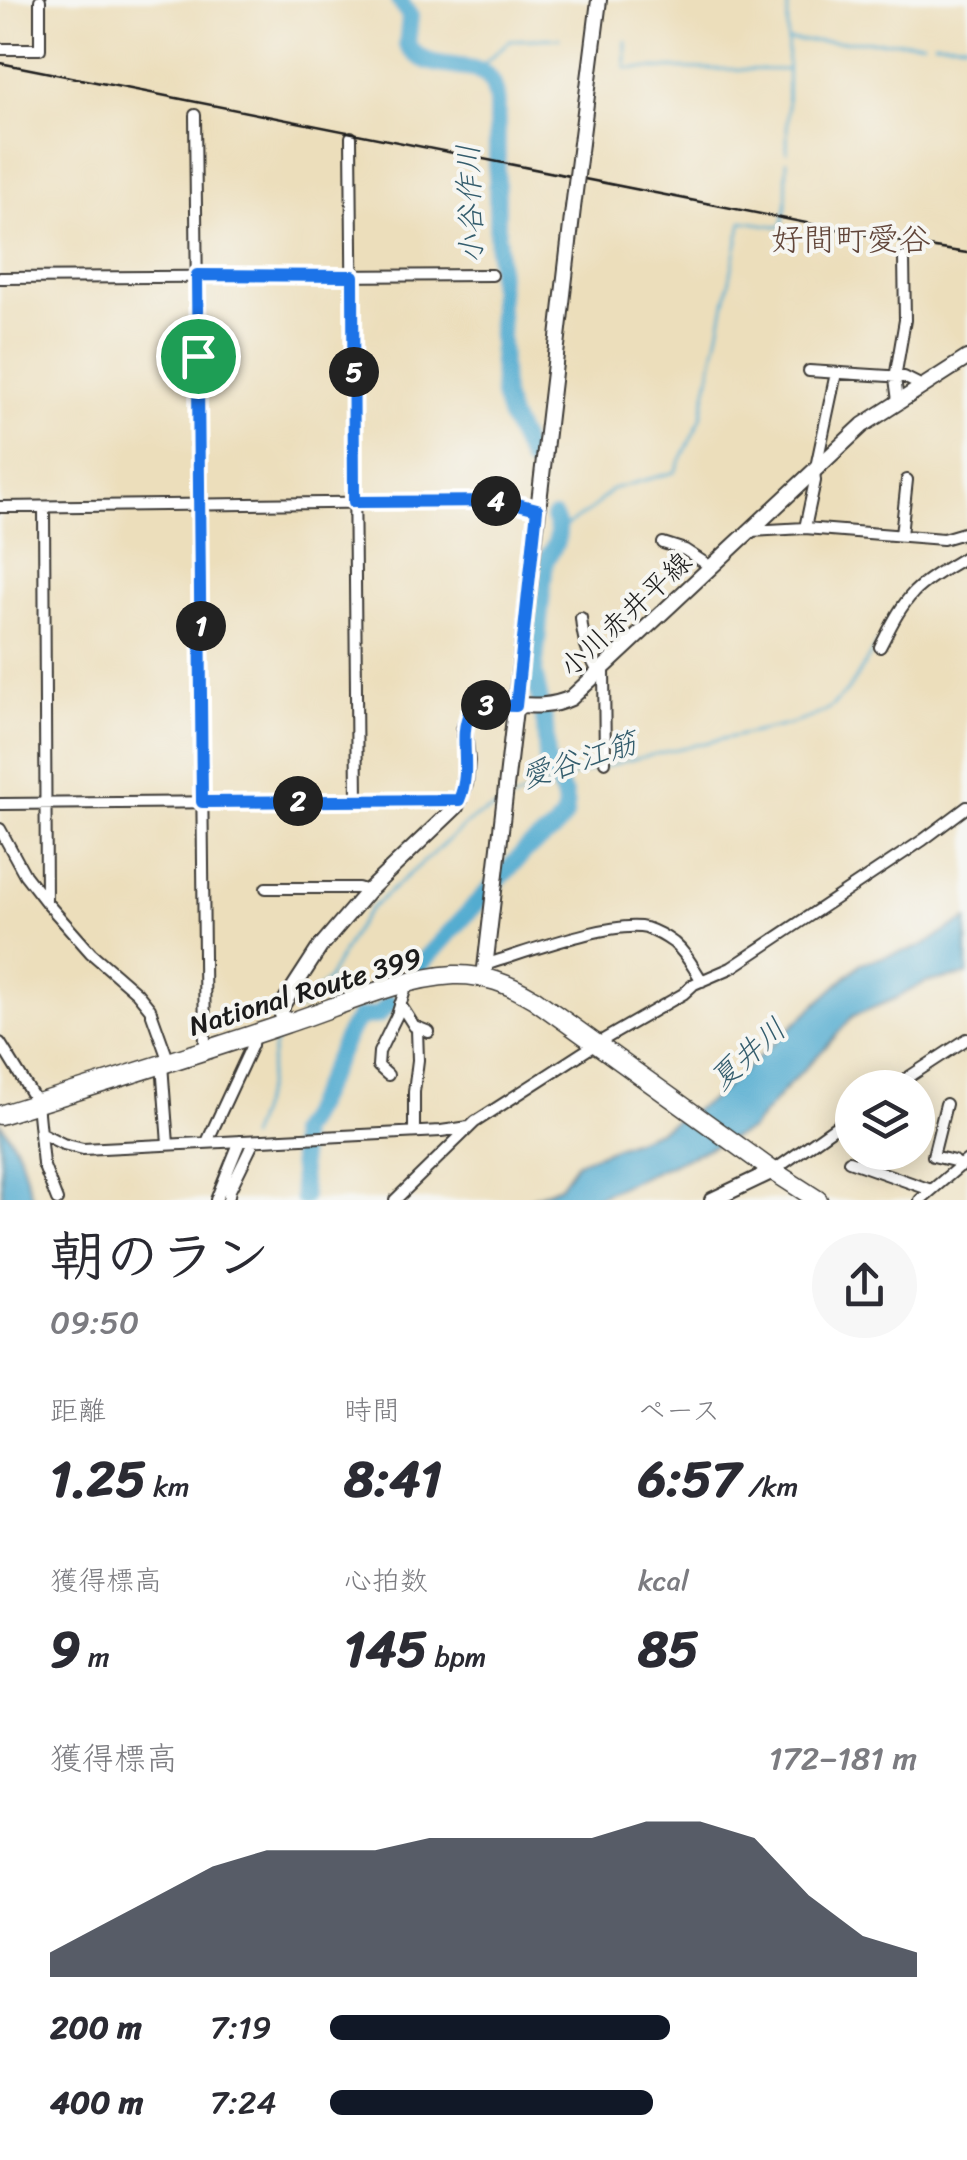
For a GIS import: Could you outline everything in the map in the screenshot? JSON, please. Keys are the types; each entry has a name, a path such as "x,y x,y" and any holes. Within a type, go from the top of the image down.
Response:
{"highway":[{"name":"National Route 399","path":"0,1115 407,984 484,971 525,993 773,1171"},
{"path":"773,1171 818,1200"}],"street":[{"path":"0,49 40,48 40,0"},
{"path":"599,0 484,971 601,931 646,928 672,941 702,980"},
{"path":"196,114 205,1050"},
{"path":"351,137 357,801"},
{"path":"898,402 895,378 905,320 904,258"},
{"path":"0,278 492,275"},
{"name":"小川赤井平線","path":"459,800 466,771 464,729 470,711 483,705 542,707 571,698 863,425 967,358"},
{"path":"809,371 904,377 922,386"},
{"path":"805,528 836,373"},
{"path":"901,535 907,480"},
{"path":"0,508 506,501 537,509"},
{"path":"44,507 46,902"},
{"path":"748,532 805,528 942,539 967,532"},
{"path":"663,543 685,550 711,567"},
{"path":"880,647 913,593 967,556"},
{"path":"581,618 589,658 602,671 604,762"},
{"path":"0,804 459,800"},
{"path":"294,1021 281,1011 282,1004 320,947 368,891 459,800"},
{"path":"394,1200 470,1127 605,1049 694,984 730,968 967,807"},
{"path":"0,829 5,848 46,902 150,1009 166,1063 168,1144"},
{"path":"266,888 368,891"},
{"path":"388,1075 380,1070 378,1062 407,984"},
{"path":"400,1004 423,1030 414,1092 414,1132"},
{"path":"206,1142 252,1045 253,1035"},
{"path":"920,1070 967,1039"},
{"path":"0,1043 38,1103 43,1164 57,1200"},
{"path":"368,1045 382,1044"},
{"path":"946,1104 933,1156 964,1163"},
{"path":"41,1133 83,1149 470,1127"},
{"path":"712,1200 773,1171 835,1127"},
{"path":"216,1200 246,1141"},
{"path":"228,1200 246,1141"},
{"path":"920,1200 964,1163"},
{"path":"874,1170 931,1190"}],"water":[{"path":"967,919 967,975 926,982 853,1016 750,1130 590,1200 527,1200 560,1186 577,1162 658,1131 714,1098 861,963 920,947"},
{"path":"0,1122 19,1152 33,1200 2,1200"}],"waterway":[{"name":"小谷作川","path":"399,0 410,16 407,45 416,55 439,64 473,69 490,79 494,88 503,396 531,461"},
{"path":"787,152 788,0"},
{"path":"476,71 510,40 559,38"},
{"path":"626,41 626,68 788,70"},
{"path":"789,41 923,42"},
{"path":"935,42 967,43"},
{"path":"558,526 564,527 592,509 612,489 675,472 701,418 742,221 782,227 787,161"},
{"name":"小谷作川","path":"416,969 527,849 553,831 565,816 564,795 547,760 545,725 534,672 545,561 558,535 554,518"},
{"name":"愛谷江筋","path":"508,802 613,764 776,728 816,715 842,696 877,643"},
{"name":"愛谷江筋","path":"300,1010 328,979 370,909 463,827 497,808"},
{"name":"小谷作川","path":"303,1197 298,1133 350,1030 359,1018 378,1015 390,1003"},
{"name":"愛谷江筋","path":"249,1138 266,1089 274,1045 283,1033"}],"railway":[{"path":"0,63 967,253"}],"district":[{"name":"好間町愛谷","path":"851,239"}],"route":[{"path":"197,275 353,276 354,502 506,501 537,509 516,706 483,705 470,711 464,729 465,784 459,800 202,802 198,356 197,275"}],"water label":[{"name":"夏井川","path":"748,1054"}]}
